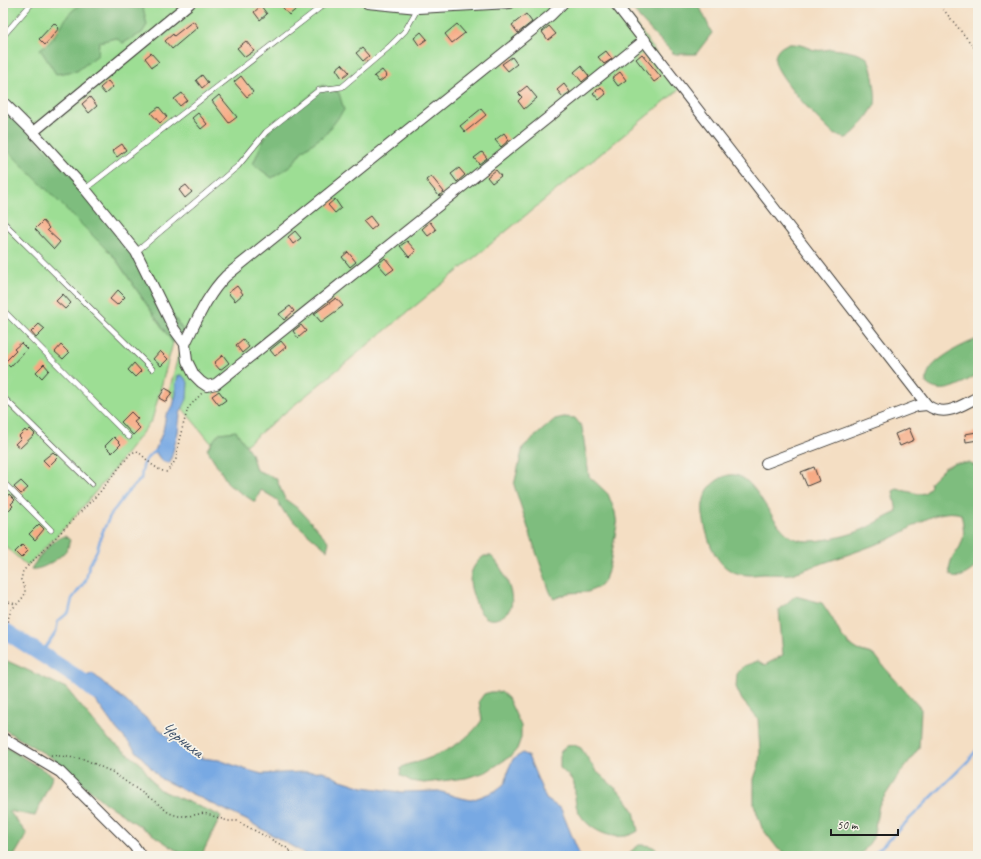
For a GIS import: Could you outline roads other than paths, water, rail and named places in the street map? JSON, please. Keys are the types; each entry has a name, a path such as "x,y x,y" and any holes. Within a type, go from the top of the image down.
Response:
{"street":[{"path":"33,132 190,3"},
{"path":"367,3 418,8 510,3"},
{"path":"563,3 551,15 226,276 217,285 209,296 186,344 187,361 194,375 201,382 208,386 216,384 645,40"},
{"path":"615,3 927,405 942,412 954,409 978,397"},
{"path":"3,102 33,132 85,189 136,252 174,329 186,344"},
{"path":"766,463 917,406 927,405"},
{"path":"3,738 60,772 134,846 141,856"}],"lane":[{"path":"3,36 32,3"},
{"path":"85,189 326,3"},
{"path":"136,252 238,166 266,132 319,90 342,87 390,47 405,31 418,8"},
{"path":"3,222 152,370"},
{"path":"3,310 129,437"},
{"path":"3,397 92,484"},
{"path":"3,482 51,530"}],"water":[{"path":"182,375 188,382 187,399 180,414 178,432 170,463 167,463 161,460 155,451 163,431 166,415 173,406 178,376"},
{"path":"92,673 170,738 201,758 219,760 262,774 323,771 338,779 363,787 401,792 439,791 471,800 495,791 503,785 506,781 508,770 513,759 523,753 528,756 546,799 561,809 580,856 309,856 246,820 161,779 113,725 81,680"}],"waterway":[{"path":"41,654 56,632 58,621 69,612 72,599 86,580 89,566 111,514 127,493 141,479 144,463 155,451"},
{"name":"Черниха","path":"4,630 81,680 97,693"},
{"path":"872,856 968,761 978,748"}]}
